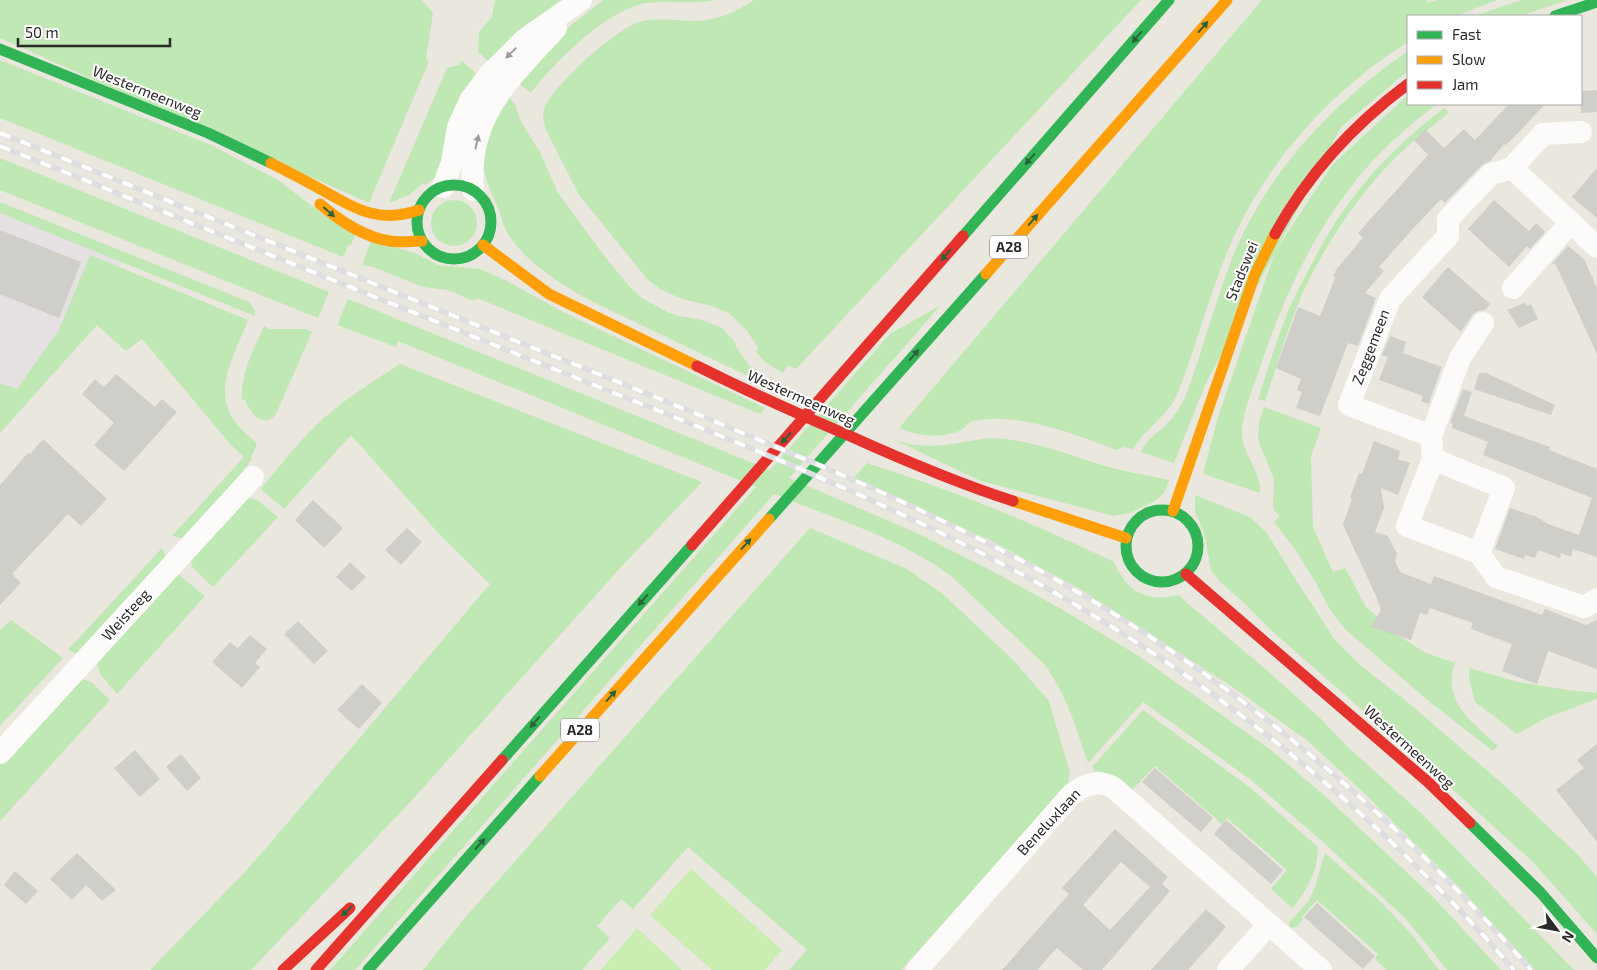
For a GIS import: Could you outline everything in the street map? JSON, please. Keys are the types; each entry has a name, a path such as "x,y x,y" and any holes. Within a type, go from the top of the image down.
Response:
{"main road":[{"name":"A28","path":"316,970 842,375 1169,0"},
{"name":"A28","path":"368,970 882,392 1226,0"},
{"path":"1558,15 1597,2"},
{"name":"Westermeenweg","path":"0,49 208,133 241,148 351,206 371,214 397,216 419,210"},
{"name":"Stadswei","path":"1173,511 1255,274 1280,223 1302,187 1330,153 1372,111 1407,85"},
{"name":"Westermeenweg","path":"279,168 336,218 349,226 390,241 422,241"},
{"path":"458,185 473,190 486,202 491,219 488,237 476,252 467,257 452,259 437,255 428,249 418,231 417,220 419,210 428,195 443,187 458,185"},
{"name":"Westermeenweg","path":"483,245 549,294 750,393 970,487 1126,538"},
{"path":"1153,510 1173,511 1186,519 1195,531 1198,546 1195,561 1186,574 1175,580 1162,583 1149,581 1138,574 1129,564 1125,551 1126,538 1136,520 1144,514 1153,510"},
{"name":"Westermeenweg","path":"1186,574 1428,782 1541,893 1597,958"},
{"name":"A28","path":"382,879 460,807"},
{"name":"A28","path":"390,962 447,881"},
{"path":"282,970 361,898"}],"street":[{"path":"443,187 452,162 458,127 471,99 489,75 524,40 579,2"},
{"path":"473,190 472,173 476,141 487,112 503,87 579,2"},
{"name":"Zeggemeen","path":"1431,436 1349,405 1390,299 1448,236 1448,220 1491,174 1512,168 1543,134 1581,132"},
{"path":"1512,168 1597,247"},
{"path":"1513,288 1571,222"},
{"path":"1483,323 1460,358 1431,436 1433,459 1407,526 1479,553 1496,577 1584,607 1597,599"},
{"path":"1433,459 1504,488 1479,553"},
{"name":"Weisteeg","path":"0,753 253,477"},
{"name":"Beneluxlaan","path":"917,970 1072,794 1084,785 1093,783 1105,783 1114,788 1321,970"},
{"path":"1228,970 1269,924"}],"shaded area":[{"path":"0,207 125,258 65,345 0,420"}],"green space":[{"path":"0,0 422,0 433,13 426,58 429,61 369,203 0,38"},
{"path":"495,0 566,0 491,63 478,52 479,32 492,17"},
{"path":"603,0 716,0 656,2 632,7 599,26 583,39 553,67 531,93 517,82 561,33"},
{"path":"754,0 1141,0 796,369 788,365 783,373 765,362 756,352 758,347 747,331 730,314 712,306 682,299 660,289 648,280 579,195 545,128 543,116 549,99 572,73 586,59 629,27 639,22 653,20 697,21 712,19 734,12"},
{"path":"1262,0 1426,0 1428,3 1438,0 1497,0 1459,15 1407,15 1407,43 1379,61 1352,83 1302,132 1280,159 1260,188 1228,250 1176,397 1166,412 1133,449 1123,447 1117,450 1053,428 1004,419 974,421 959,431 937,436 921,435 899,428"},
{"path":"1521,0 1567,0 1523,15 1477,15"},
{"path":"1407,52 1407,72 1341,127 1205,385 1174,463 1141,452 1149,439 1165,426 1184,400 1233,256 1247,225 1265,195 1284,167 1329,116 1380,71"},
{"path":"0,60 211,145 278,180 325,216 355,235 351,245 349,244 343,257 0,118"},
{"path":"462,61 480,77 435,177 426,185 423,183 409,195 389,203 447,68 459,65"},
{"path":"1407,96 1407,105 1436,105 1402,133 1359,176 1322,229 1287,297 1268,343 1243,420 1242,437 1258,477 1260,493 1203,474 1218,417 1275,252 1332,165"},
{"path":"509,97 515,104 521,122 540,152 558,193 629,286 642,298 667,312 702,320 722,328 735,342 736,347 749,365 781,388 779,391 587,299 541,269 520,250 504,225 483,166 485,141 492,125"},
{"path":"1444,108 1449,113 1396,157 1353,207 1340,226 1317,265 1298,304 1265,401 1258,399 1290,307 1336,222 1350,201 1383,162 1401,144"},
{"path":"0,158 329,292 318,318 0,190"},
{"path":"454,200 467,204 473,210 477,223 473,236 467,242 454,246 441,242 435,236 431,223 435,210 441,204"},
{"path":"0,202 249,302 255,311 255,316 0,213"},
{"path":"371,241 415,253 438,265 480,269 505,280 565,313 765,408 760,414 477,298 474,301 448,290 423,287 373,267 362,265"},
{"path":"90,255 248,320 228,370 225,385 230,414 240,428 256,442 256,447 252,458 242,473 188,539 172,536 244,457 232,446 142,339 126,351 97,325 0,433 0,383 17,389 59,330"},
{"path":"348,299 770,470 890,334 941,305 789,478 917,533 994,572 1063,610 1140,657 1271,750 1326,797 1432,896 1501,970 1447,970 1406,919 1323,842 1251,780 1143,702 1088,763 1065,700 1044,664 951,576 888,540 774,494 355,970 330,970 756,487 398,341 396,347 337,325"},
{"path":"264,326 270,329 306,329 312,332 276,414 271,419 262,420 250,410 245,400 242,399 242,390 245,371"},
{"path":"400,364 702,482 621,567 413,799 251,970 150,970 245,872 490,584 440,535 351,435 284,509 261,489 316,425 352,396"},
{"path":"1264,407 1321,428 1311,456 1313,527 1333,572 1345,568 1366,607 1396,634 1426,653 1455,663 1452,689 1456,700 1470,720 1498,746 1493,751 1431,703 1346,630 1330,610 1297,552 1274,522 1280,516 1273,506 1274,479 1258,440 1259,422"},
{"path":"989,438 1034,444 1113,468 1169,480 1164,493 1155,501 1130,513 1114,516 981,481 892,439 905,443 929,446"},
{"path":"867,463 961,496 1023,521 1114,562 1125,581 1131,587 1147,596 1167,597 1178,595 1318,716 1349,748 1423,815 1574,970 1535,970 1460,888 1368,797 1308,741 1237,690 1080,589 988,539 852,480"},
{"path":"1195,495 1250,517 1266,532 1335,640 1360,665 1405,700 1504,785 1577,854 1597,877 1597,934 1533,862 1273,632 1221,583 1211,570 1204,533 1195,512"},
{"path":"243,496 257,500 278,517 213,587 193,568 189,555"},
{"path":"810,528 907,569 944,595 1013,660 1049,701 1070,773 1068,784 901,970 789,970 807,950 688,847 633,909 621,899 597,926 610,938 582,970 423,970 463,920"},
{"path":"162,548 168,561 80,655 68,650"},
{"path":"174,571 205,596 117,694 100,674 96,659"},
{"path":"11,620 63,658 0,726 0,630"},
{"path":"1470,668 1518,682 1597,693 1597,699 1546,718 1517,734 1475,702 1469,678"},
{"path":"79,678 91,682 110,700 0,821 0,763"},
{"path":"1143,710 1248,786 1317,846 1317,862 1311,879 1302,896 1292,908 1271,889 1287,870 1227,818 1222,824 1155,766 1132,790 1114,776 1093,771 1095,769 1092,767"},
{"path":"1325,853 1381,902 1413,936 1439,970 1387,970 1375,959 1378,954 1317,900 1302,917 1303,919 1298,926 1291,928 1289,923 1309,900 1315,887"},
{"path":"691,869 782,950 765,970 712,970 650,915"},
{"path":"637,928 682,970 601,970"}],"building":[{"path":"1597,90 1597,112 1581,113 1582,91"},
{"path":"1508,105 1544,105 1506,145 1504,144 1490,161 1482,165 1445,203 1441,199 1379,267 1384,271 1365,293 1376,298 1358,346 1348,343 1320,416 1296,408 1302,392 1297,390 1301,379 1276,368 1298,307 1320,316 1335,278 1333,276 1335,271 1363,238 1358,233 1428,155 1414,140 1425,129 1444,148 1464,129 1475,140"},
{"path":"1597,168 1597,218 1572,197"},
{"path":"1494,200 1529,231 1536,223 1545,232 1530,249 1527,246 1509,267 1468,229"},
{"path":"0,230 81,262 59,318 0,294"},
{"path":"1568,246 1584,259 1597,288 1597,354 1555,263 1551,265"},
{"path":"1448,267 1490,304 1485,310 1478,311 1472,315 1461,332 1422,297"},
{"path":"1525,303 1527,306 1531,304 1538,319 1519,328 1507,310"},
{"path":"1390,336 1406,342 1403,353 1442,367 1427,408 1428,404 1421,401 1423,396 1379,380 1388,357 1382,355"},
{"path":"1479,373 1486,373 1555,405 1551,415 1474,389"},
{"path":"116,374 155,407 162,399 177,412 124,471 94,445 114,423 82,394 95,379 104,387"},
{"path":"1463,389 1472,392 1464,416 1550,447 1549,450 1597,469 1597,557 1573,549 1571,557 1561,553 1560,558 1538,550 1535,558 1525,555 1524,559 1495,549 1510,508 1579,535 1592,498 1483,455 1488,442 1452,428 1453,424 1450,423"},
{"path":"43,439 107,499 81,526 68,514 12,574 21,583 0,605 0,485"},
{"path":"1374,441 1400,451 1398,459 1410,463 1398,495 1381,488 1384,508 1375,532 1388,536 1397,554 1395,561 1400,572 1431,584 1434,576 1542,615 1545,609 1586,625 1597,620 1597,669 1548,651 1537,684 1502,671 1512,644 1471,629 1473,623 1430,608 1427,615 1420,613 1411,640 1371,627 1381,610 1343,525 1359,473 1362,474"},
{"path":"313,500 343,528 324,548 295,520"},
{"path":"407,528 422,542 401,565 385,550"},
{"path":"350,562 366,577 352,591 336,577"},
{"path":"298,621 328,651 314,664 284,634"},
{"path":"250,635 267,649 255,663 260,667 242,688 212,662 230,642 238,648"},
{"path":"362,684 382,703 359,729 337,710"},
{"path":"1597,744 1597,842 1556,790 1584,768 1577,760"},
{"path":"135,750 160,779 140,797 114,768"},
{"path":"181,754 201,778 187,791 166,767"},
{"path":"1155,768 1213,818 1201,832 1142,782"},
{"path":"1226,820 1283,870 1271,884 1214,834"},
{"path":"1115,829 1168,877 1162,884 1170,891 1102,970 1083,970 1057,948 1037,970 1002,970 1069,894 1062,888","holes":["1121,862 1150,887 1110,930 1083,905"]},
{"path":"77,853 116,890 102,901 86,885 72,900 50,879"},
{"path":"15,871 38,891 26,904 4,885"},
{"path":"1317,903 1375,956 1363,969 1304,917"},
{"path":"1206,909 1226,927 1188,970 1151,970"}],"railway":[{"path":"0,133 617,381 781,449 911,506 1038,570 1134,626 1196,668 1257,712 1316,759 1427,860 1531,970"},
{"path":"0,146 780,460 954,539 1010,568 1081,608 1149,651 1216,697 1280,746 1402,852 1514,970"}],"traffic: fast":[{"path":"963,236 1169,0"},
{"path":"1558,15 1597,2"},
{"path":"0,49 208,133 271,163"},
{"path":"454,185 468,188 480,196 488,208 491,222 488,236 480,248 468,256 454,259 440,256 428,248 420,236 417,222 420,208 428,196 440,188 454,185"},
{"path":"769,519 986,274"},
{"path":"1169,510 1188,520 1196,532 1198,546 1196,560 1188,572 1176,580 1155,582 1136,572 1128,560 1126,539 1136,520 1148,512 1169,510"},
{"path":"502,760 692,545"},
{"path":"368,970 540,776"},
{"path":"1470,823 1541,893 1597,958"}],"traffic: slow":[{"path":"986,274 1227,0"},
{"path":"271,163 346,203 368,212 392,215 419,210"},
{"path":"320,204 344,222 370,236 394,242 422,241"},
{"path":"1173,511 1255,274 1275,234"},
{"path":"483,245 549,294 697,366"},
{"path":"1013,501 1126,538"},
{"path":"540,776 769,519"}],"traffic: jam":[{"path":"1275,234 1302,191 1333,152 1369,116 1407,85"},
{"path":"692,545 963,236"},
{"path":"697,366 773,402 910,462 971,487 1013,501"},
{"path":"1186,574 1428,782 1470,823"},
{"path":"316,970 502,760"},
{"path":"283,970 350,908"}]}
